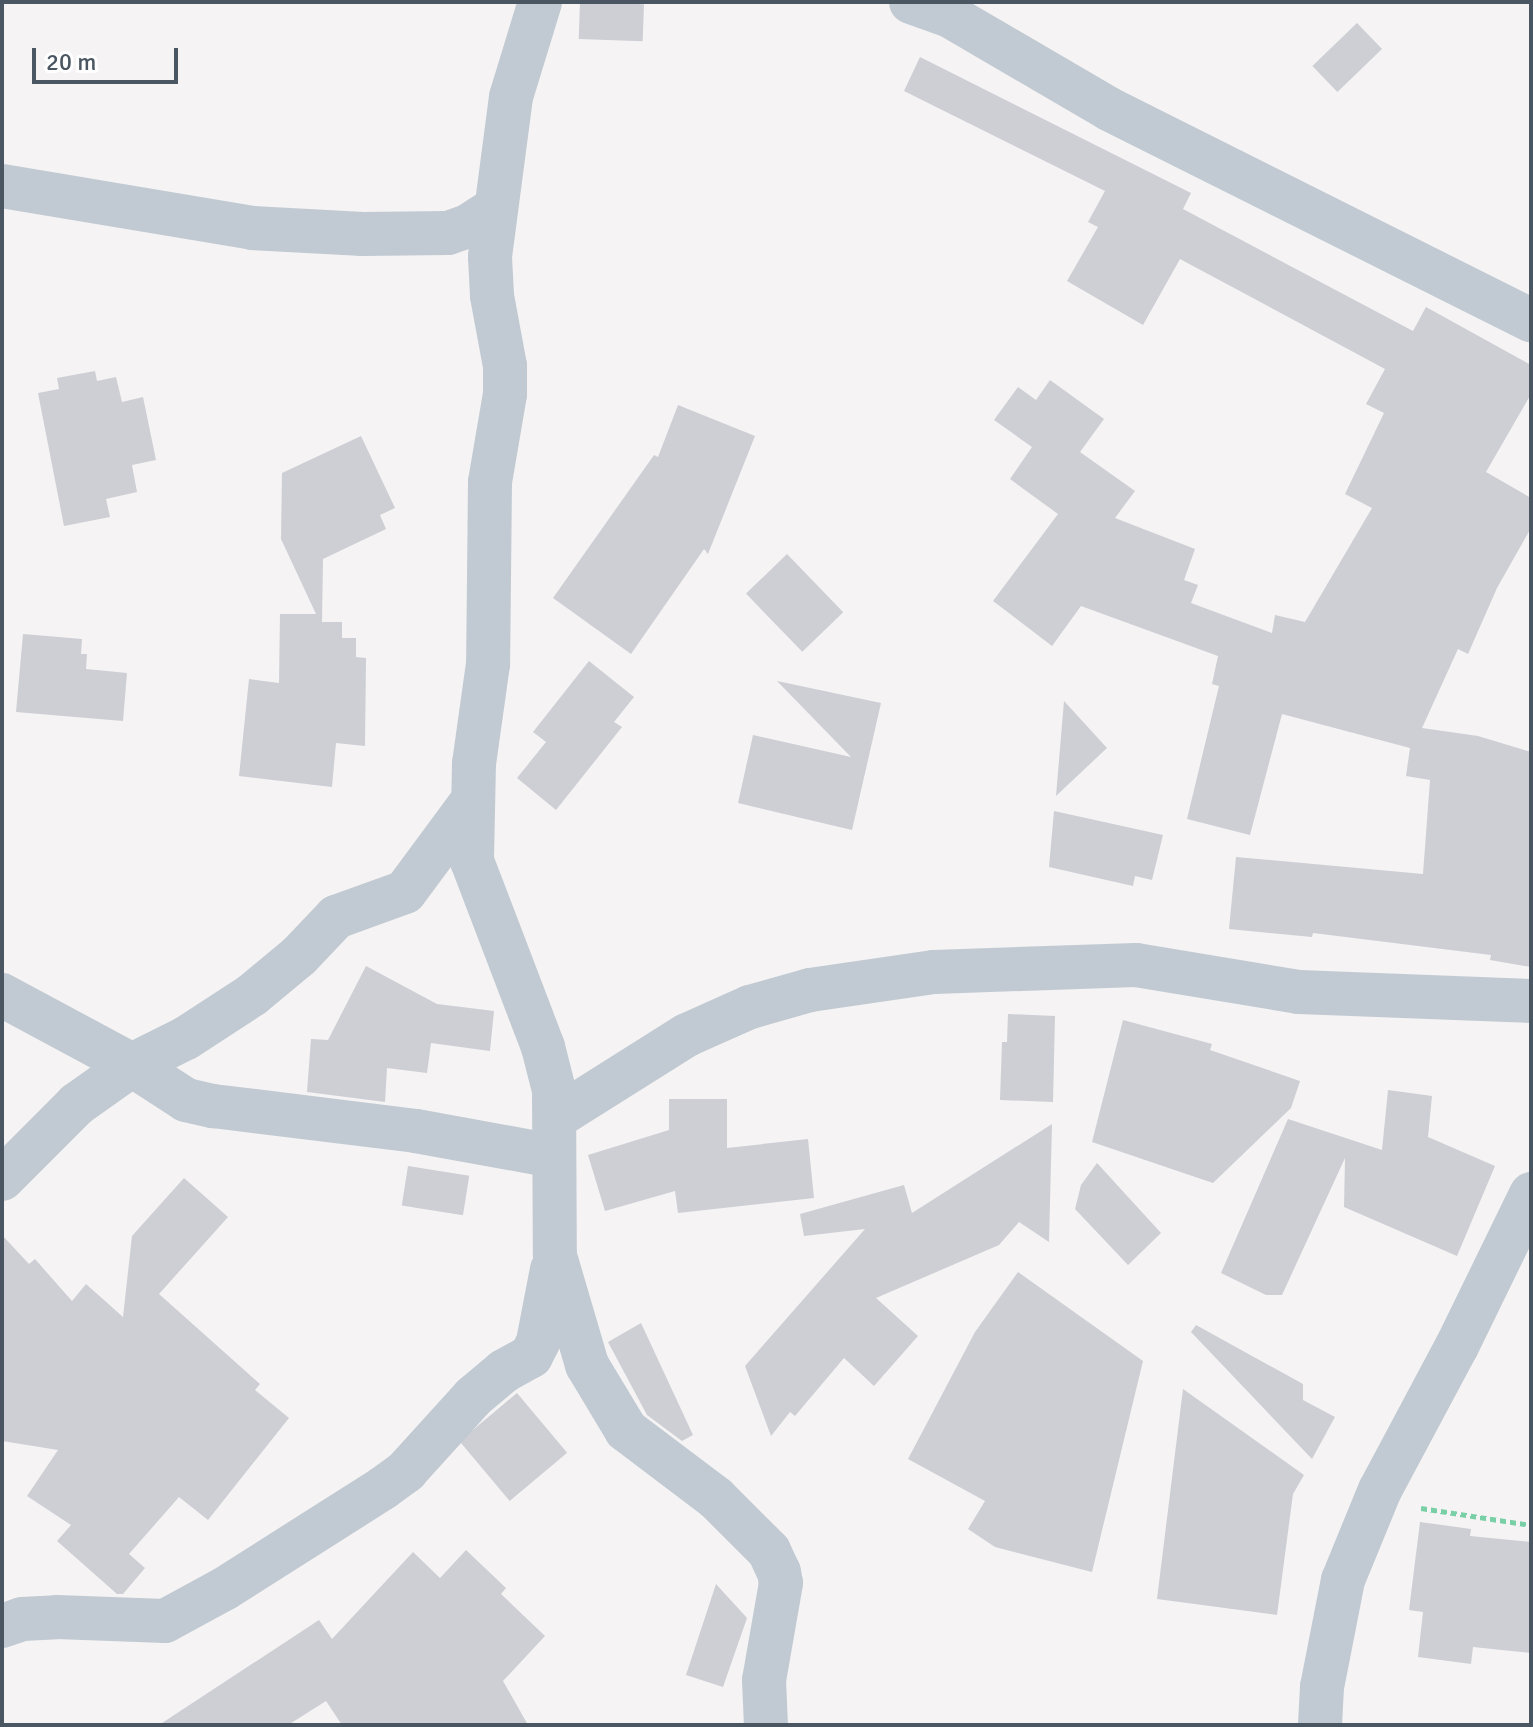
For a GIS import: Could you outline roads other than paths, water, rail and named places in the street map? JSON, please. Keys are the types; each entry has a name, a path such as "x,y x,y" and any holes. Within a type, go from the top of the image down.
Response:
{"street":[{"path":"2,1626 22,1619 57,1617 165,1621 224,1589 406,1471 473,1397 504,1371 531,1356 538,1342 555,1256 554,1090 543,1047 472,861 474,763 488,664 490,482 505,394 505,366 492,296 490,257 511,97 540,2"},
{"path":"943,7 1109,109 1531,320"},
{"path":"2,186 252,228 363,234 448,233 468,226 494,209"},
{"path":"2,1179 77,1104 132,1065 186,1038 252,995 299,956 336,917 405,892 473,800"},
{"path":"2,995 132,1065 186,1100 213,1106 338,1119 554,1137 687,1035 750,1007 810,990 934,972 1136,965 1339,996 1531,1001"},
{"path":"1320,1725 1322,1687 1343,1580 1376,1501 1531,1194"},
{"path":"555,1256 583,1355 615,1416 626,1430 716,1498 769,1551 776,1562 781,1583 764,1680 766,1725"}]}
